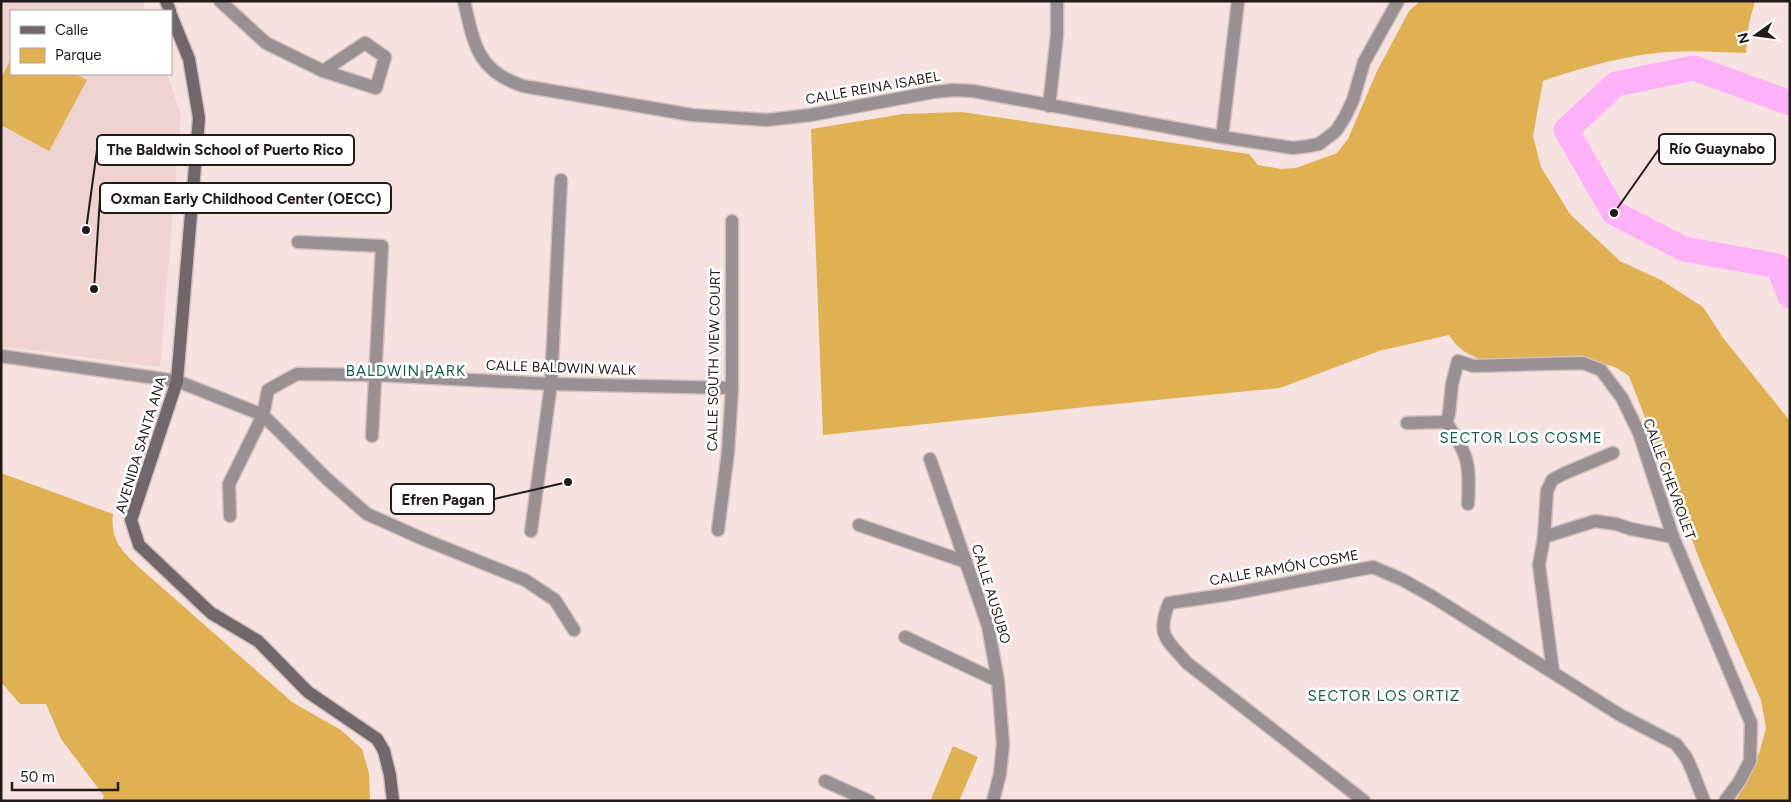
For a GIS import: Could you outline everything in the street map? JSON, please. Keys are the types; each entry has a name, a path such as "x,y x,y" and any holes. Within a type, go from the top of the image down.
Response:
{"street":[{"path":"220,1 266,44 323,71 376,88 384,57 364,43 323,71"},
{"name":"CALLE REINA ISABEL","path":"464,1 474,43 482,58 492,70 507,80 523,86 692,114 767,120 811,115 954,90 1000,96 1222,137 1293,148 1314,145 1327,139 1336,131 1345,117 1364,62 1398,1"},
{"path":"1049,106 1057,35 1057,1"},
{"path":"1222,137 1238,1"},
{"name":"AVENIDA SANTA ANA","path":"172,17 189,59 199,118 177,382 131,520 139,545 211,613 258,641 308,692 377,739 384,751 390,775 393,801"},
{"path":"531,531 551,384 561,180"},
{"name":"CALLE SOUTH VIEW COURT","path":"718,530 728,452 732,388 732,221"},
{"path":"298,242 382,246 372,436"},
{"path":"1,356 177,382 263,415 326,479 368,514 441,547 525,580 555,600 574,630"},
{"name":"CALLE CHEVROLET","path":"1446,422 1458,360 1473,366 1582,363 1601,370 1622,398 1638,433 1673,537 1751,723 1750,761 1739,782 1724,801"},
{"name":"CALLE BALDWIN WALK","path":"230,516 229,484 263,415 268,390 297,374 376,375 551,384 732,388"},
{"path":"1407,423 1446,422 1465,453 1470,473 1468,504"},
{"path":"1553,672 1539,565 1544,537 1547,491 1552,480 1613,453"},
{"name":"CALLE AUSUBO","path":"930,459 988,626 998,681 1003,744 1000,774 992,801"},
{"path":"1544,537 1595,521 1673,537"},
{"path":"859,525 966,562"},
{"name":"CALLE RAMÓN COSME","path":"1364,801 1186,663 1166,640 1162,629 1163,619 1169,603 1230,594 1374,567 1433,596 1620,715 1676,744 1686,757 1704,801"},
{"path":"904,637 998,681"},
{"path":"825,781 869,801"}],"shaded area":[{"path":"1,1 142,1 146,10 10,10 10,75 167,75 181,115 160,367 1,346"}],"green space":[{"path":"1420,1 1755,1 1749,23 1746,53 1660,52 1595,65 1543,81 1533,136 1541,167 1570,214 1620,261 1661,280 1703,307 1724,339 1790,421 1790,801 1736,801 1759,754 1766,728 1761,700 1702,566 1629,376 1612,366 1575,362 1510,363 1490,361 1473,356 1458,346 1449,335 1379,351 1280,388 823,435 811,129 903,114 962,112 1249,154 1258,165 1281,169 1296,168 1337,153 1348,139 1377,71 1409,11"},
{"path":"10,61 10,75 77,75 87,80 49,151 1,125 1,78"},
{"path":"1,473 113,514 114,532 119,545 141,569 292,702 341,730 362,749 369,773 370,801 102,801 104,796 61,739 46,704 20,704 1,682"},
{"path":"953,746 978,757 959,801 934,801 931,799"}],"waterway":[{"path":"1790,103 1694,68 1616,84 1566,130 1614,213 1684,249 1778,266 1790,296"}],"place":[{"name":"Río Guaynabo","path":"1614,213"},
{"name":"The Baldwin School of Puerto Rico","path":"86,230"},
{"name":"Oxman Early Childhood Center (OECC)","path":"94,289"},
{"name":"Efren Pagan","path":"568,482"}],"district":[{"name":"BALDWIN PARK","path":"406,371"},
{"name":"SECTOR LOS COSME","path":"1521,438"},
{"name":"SECTOR LOS ORTIZ","path":"1384,696"}]}
